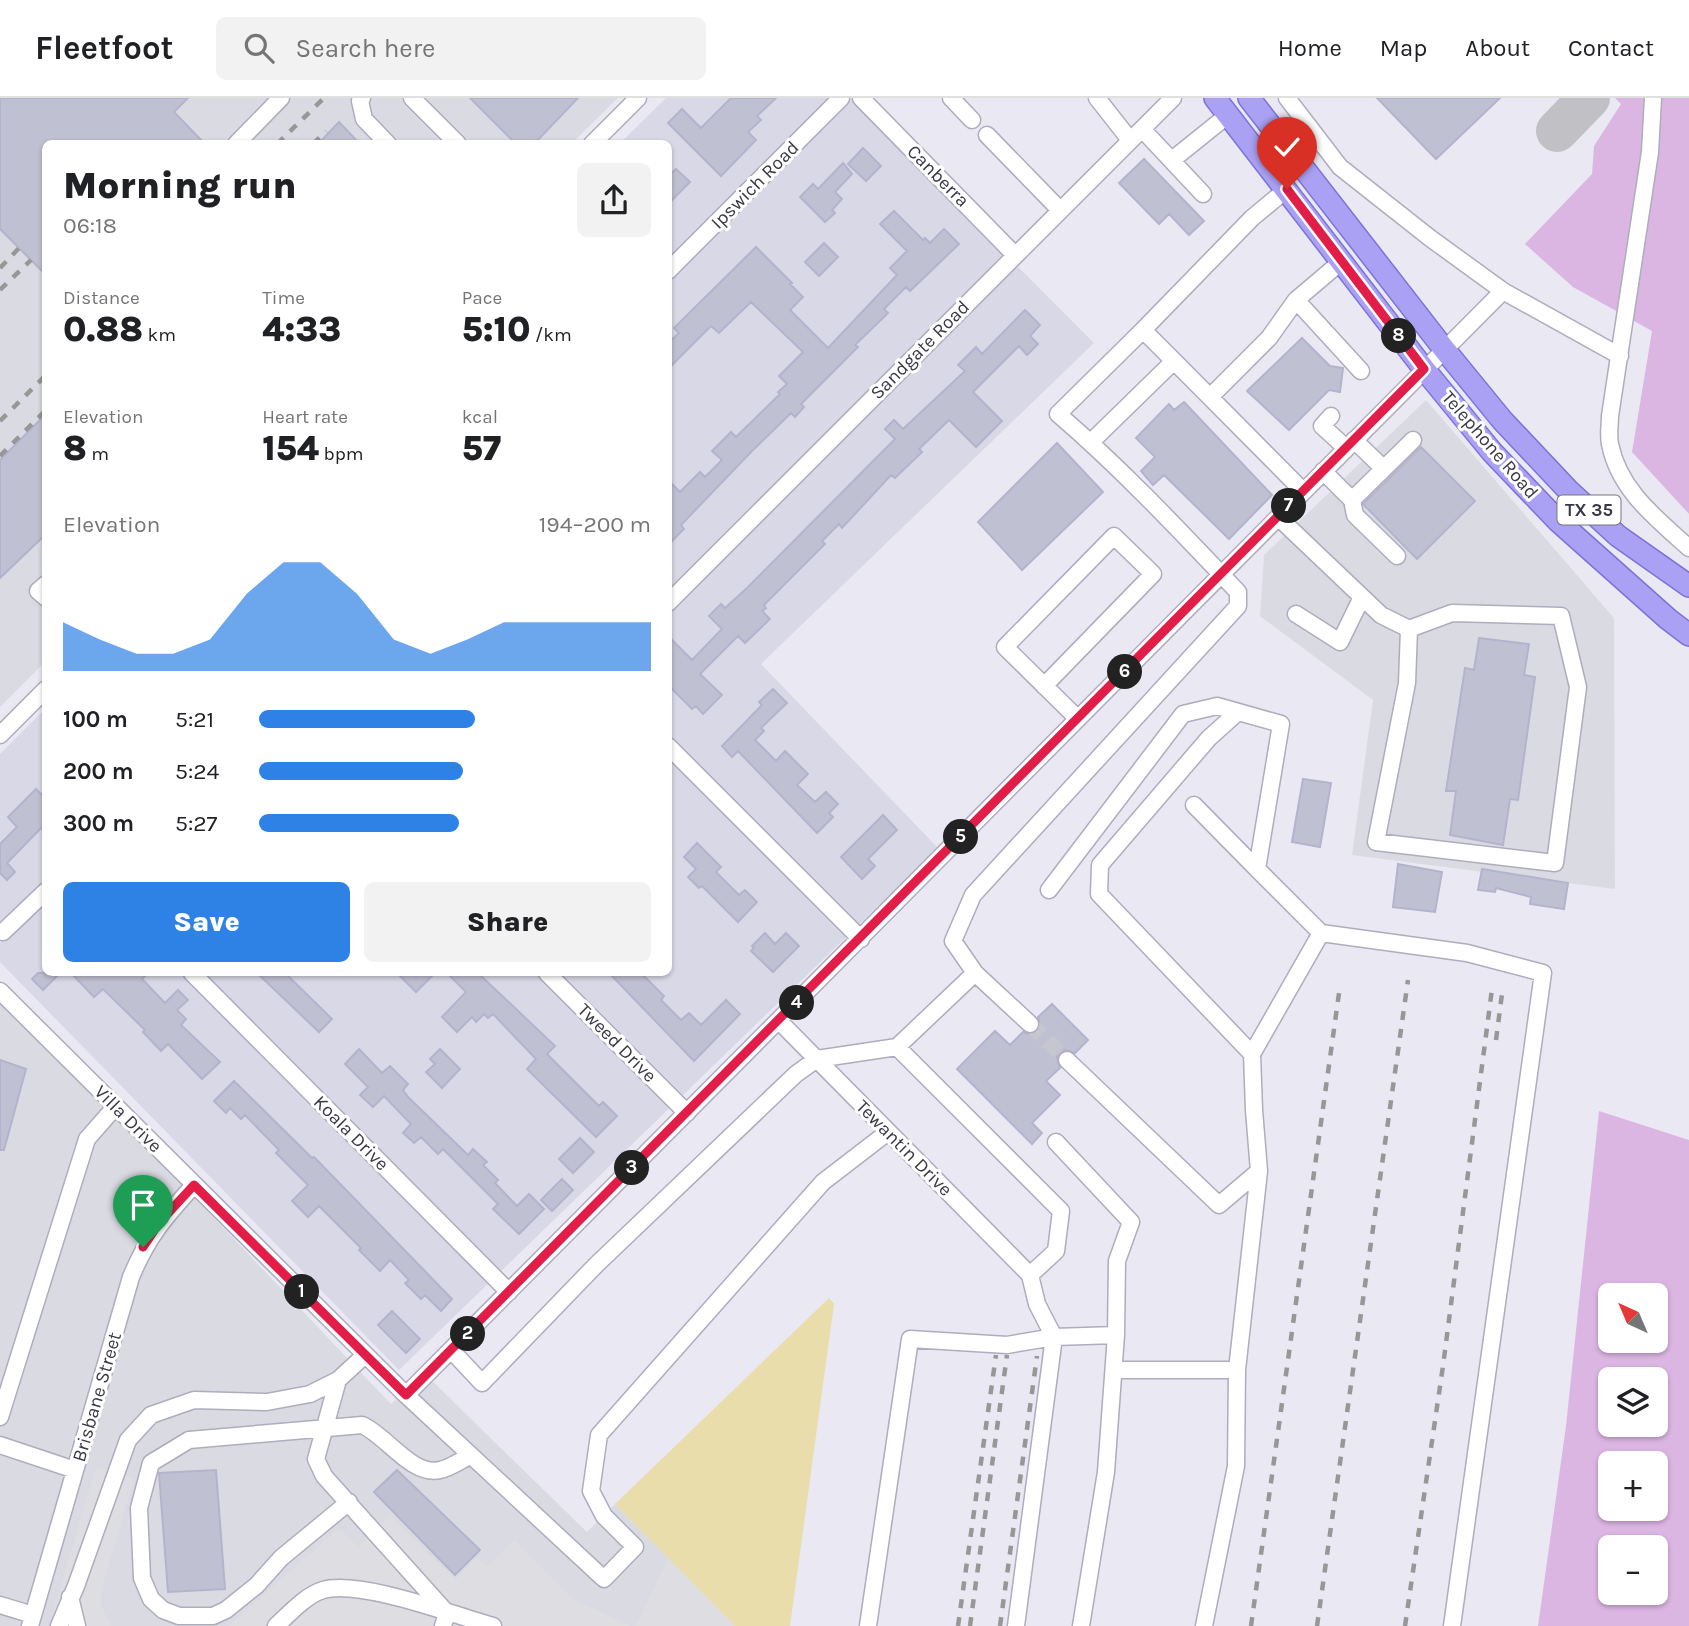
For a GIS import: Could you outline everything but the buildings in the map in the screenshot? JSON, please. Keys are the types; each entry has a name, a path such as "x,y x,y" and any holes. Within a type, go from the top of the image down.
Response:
{"main road":[{"name":"Telephone Road","path":"1214,98 1424,369 1493,452 1558,521 1689,635"},
{"name":"Telephone Road","path":"1249,98 1502,420 1568,490 1618,536 1689,586"}],"street":[{"path":"240,140 281,98"},
{"path":"362,98 360,101 364,119 384,140"},
{"path":"412,98 454,140"},
{"path":"596,140 638,98"},
{"name":"Ipswich Road","path":"672,267 841,98"},
{"name":"Canberra","path":"861,98 1015,255"},
{"path":"951,98 972,120"},
{"path":"1097,98 1136,134 1172,160 1203,194"},
{"name":"Sandgate Road","path":"672,599 1173,98"},
{"path":"1287,98 1340,167 1430,238 1503,291 1620,356"},
{"path":"1653,98 1650,152 1610,416 1609,442 1632,494 1689,548"},
{"path":"1172,160 1228,115"},
{"path":"987,135 1060,210"},
{"path":"1031,1024 975,973 953,941 973,895 1238,606 1238,592 1091,442 1058,414 1252,218 1287,189"},
{"path":"1210,397 1269,338 1296,300 1342,261"},
{"path":"406,1395 1503,291"},
{"path":"1296,300 1361,371"},
{"path":"1143,330 1304,491"},
{"path":"1091,442 1174,361"},
{"path":"1321,426 1383,468"},
{"path":"1352,500 1413,440"},
{"path":"1323,471 1352,500 1355,515 1397,556"},
{"path":"1278,517 1381,615 1409,628 1452,613 1561,616 1578,687 1555,863 1376,842 1407,683 1409,628"},
{"path":"1044,686 1153,574 1114,536 1005,647 1044,686 1078,719"},
{"path":"1296,614 1340,642 1362,597"},
{"path":"0,735 42,693"},
{"path":"1049,891 1183,714 1217,706 1280,724 1256,869"},
{"path":"1238,712 1201,747 1100,865 1100,894 1252,1054"},
{"path":"672,750 861,939"},
{"path":"1194,805 1321,933 1467,953 1543,973 1452,1626"},
{"path":"3,932 42,895"},
{"path":"1204,1626 1236,1466 1237,1370 1259,1171 1252,1054 1321,933"},
{"path":"452,1350 482,1382 596,1265 786,1083 817,1059 897,1047 975,973"},
{"name":"Koala Drive","path":"195,976 509,1292"},
{"name":"Tweed Drive","path":"550,976 687,1113"},
{"name":"Villa Drive","path":"0,991 406,1395 604,1578 635,1547 604,1516 591,1491 599,1435 823,1182 888,1132"},
{"name":"Tewantin Drive","path":"779,1021 1030,1275"},
{"path":"897,1047 1061,1211 1056,1251 1030,1275 1037,1304 1054,1337 1016,1626"},
{"path":"1067,1060 1219,1205 1259,1171"},
{"path":"0,1418 87,1139 116,1106"},
{"path":"1056,1142 1131,1222 1117,1261 1116,1335 1106,1472 1081,1626"},
{"name":"Brisbane Street","path":"32,1621 131,1277 143,1247 159,1223 194,1185"},
{"path":"869,1626 910,1339 1007,1345 1054,1337 1116,1335"},
{"path":"59,1626 128,1440 151,1415 194,1400 267,1402 310,1394 338,1381 365,1355"},
{"path":"1114,1370 1237,1370"},
{"path":"338,1381 316,1459 324,1476 349,1502 445,1620"},
{"path":"349,1502 281,1558 257,1585 213,1616 179,1616 163,1611 151,1599 142,1578 139,1507 151,1463 189,1440 326,1426 362,1425 375,1430 405,1459 419,1467 439,1471 470,1456"},
{"path":"0,1445 75,1470"},
{"path":"276,1626 320,1590 339,1587 371,1591 445,1620 493,1626"},
{"path":"71,1597 78,1626"},
{"path":"0,1605 32,1621"}],"shaded area":[{"path":"0,98 618,98 575,140 42,140 42,665 0,707"},
{"path":"666,98 850,98 1094,343 761,664 938,848 399,1370 0,962 0,754 42,712 42,976 672,976 672,140 623,140"},
{"path":"1615,98 1689,98 1689,514 1632,452 1652,331 1573,287 1525,244 1592,174 1594,146 1621,104"},
{"path":"1426,400 1614,618 1615,889 1352,855 1373,700 1260,616 1264,555"},
{"path":"0,993 391,1404 424,1373 587,1532 615,1504 735,1626 0,1626"},
{"path":"1599,1111 1689,1140 1689,1626 1538,1626 1566,1426"},
{"path":"829,1298 834,1304 790,1626 735,1626 615,1504"},
{"path":"96,1467 134,1479 103,1583 101,1605 111,1626 49,1626"},
{"path":"389,1515 455,1580 477,1557 488,1567 515,1540 574,1600 631,1626 229,1626 337,1530 341,1530 358,1547"},
{"path":"668,1558 735,1626 636,1626"}],"taxiway":[{"path":"1557,131 1589,98"}],"tunnel":[{"path":"1030,1024 1067,1060"}],"railway":[{"path":"281,140 324,98"},
{"path":"317,140 326,131"},
{"path":"0,268 19,248"},
{"path":"0,290 31,260"},
{"path":"0,421 42,379"},
{"path":"0,456 42,414"},
{"path":"1317,1626 1408,980"},
{"path":"1251,1626 1340,986"},
{"path":"1405,1626 1443,1366 1492,989"},
{"path":"1496,1040 1502,994"},
{"path":"958,1626 996,1355"},
{"path":"970,1626 1007,1355"},
{"path":"1000,1626 1037,1356"}],"route":[{"path":"143,1247 159,1223 194,1185 406,1395 1424,369 1287,189"}]}
